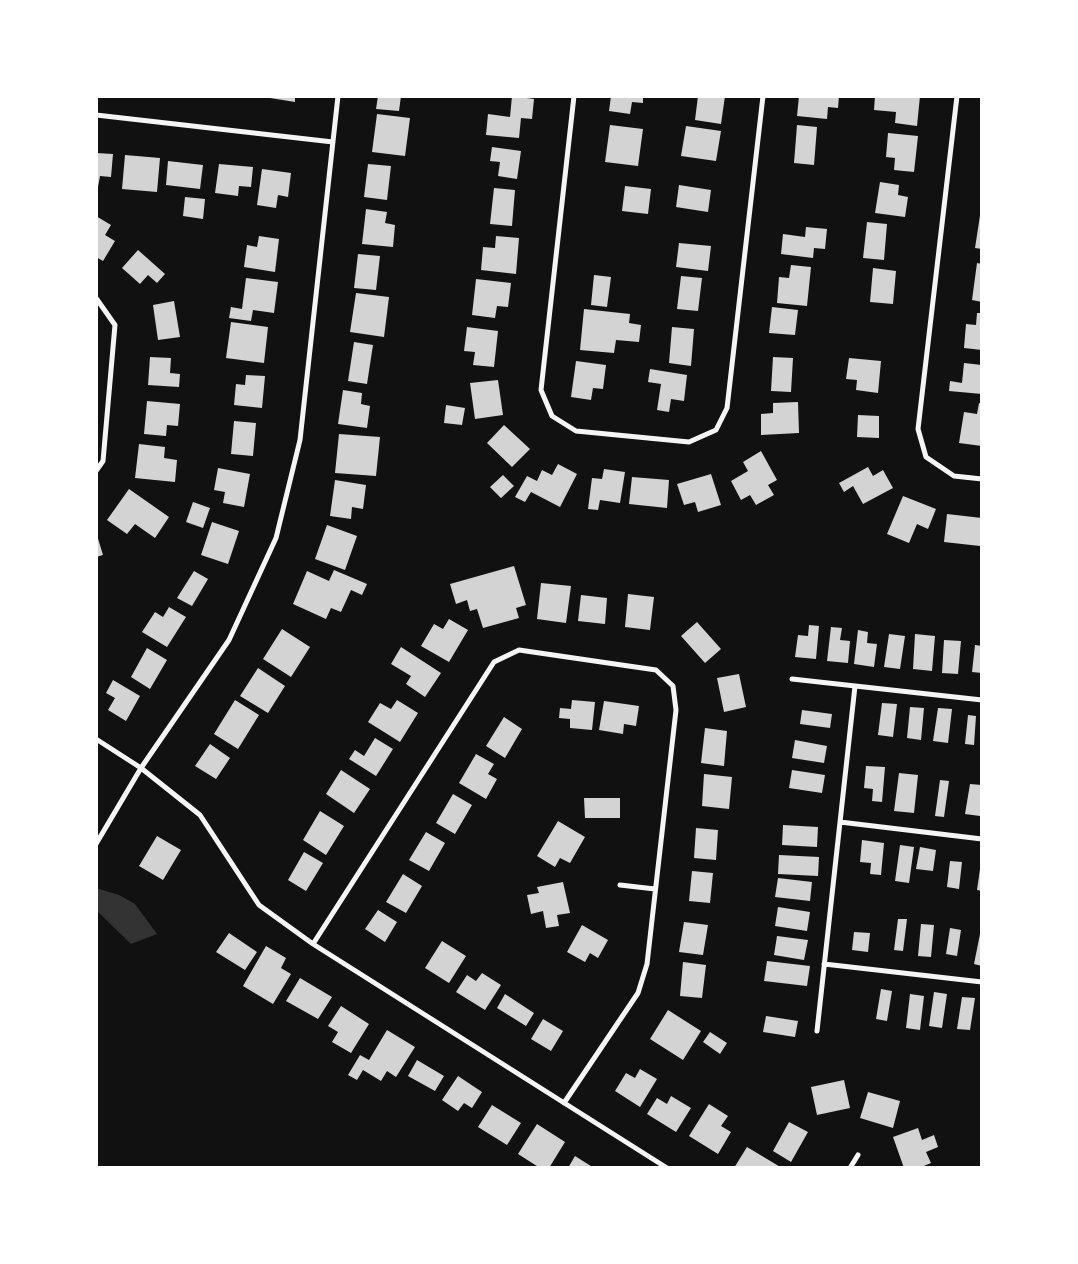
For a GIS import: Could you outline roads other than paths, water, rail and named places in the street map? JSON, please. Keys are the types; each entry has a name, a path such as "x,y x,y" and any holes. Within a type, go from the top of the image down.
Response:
{"street":[{"path":"96,844 141,768 229,640 276,538 300,440 338,96"},
{"path":"574,96 540,390 552,416 576,431 689,442 716,430 727,408 763,96"},
{"path":"957,96 918,429 926,457 954,476 982,479"},
{"path":"96,115 333,142"},
{"path":"96,298 115,325 103,461 96,471"},
{"path":"313,944 494,662 519,650 656,670 673,686 676,710 647,964 638,992 564,1103"},
{"path":"792,679 982,700"},
{"path":"817,1031 855,686"},
{"path":"96,739 141,768 200,815 259,904 313,944 667,1168"},
{"path":"840,822 982,839"},
{"path":"620,885 656,889"},
{"path":"824,964 982,982"},
{"path":"850,1168 858,1155"}]}
